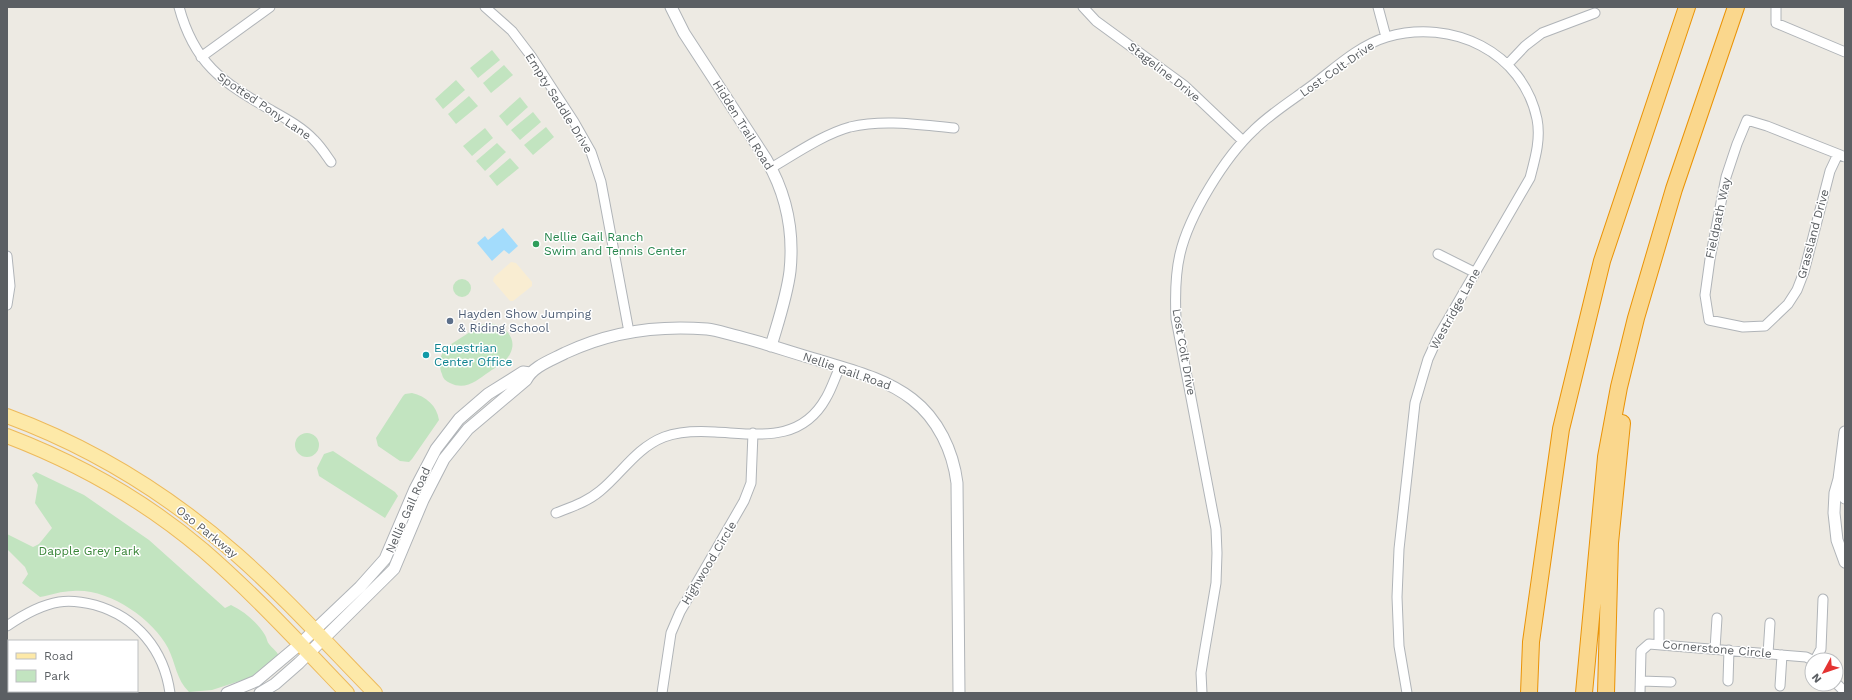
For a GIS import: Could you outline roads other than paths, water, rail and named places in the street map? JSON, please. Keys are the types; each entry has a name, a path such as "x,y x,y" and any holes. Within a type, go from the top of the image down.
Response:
{"highway":[{"path":"1529,693 1531,642 1561,429 1600,269 1687,7"},
{"path":"1584,693 1606,457 1619,387 1636,318 1674,189 1736,7"},
{"path":"1606,693 1610,543 1621,435 1636,318"},
{"path":"1519,693 1531,642"}],"main road":[{"name":"Oso Parkway","path":"7,416 63,440 129,476 184,512 236,554 374,693"},
{"name":"Oso Parkway","path":"7,436 68,462 136,500 169,523 203,550 245,588 347,693"}],"street":[{"name":"Spotted Pony Lane","path":"179,7 185,27 201,57 211,69 230,86 293,122 314,140 331,162"},
{"path":"201,57 270,7"},
{"name":"Empty Saddle Drive","path":"485,7 512,31 531,56 574,122 591,152 601,182 629,332"},
{"name":"Hidden Trail Road","path":"671,7 684,33 771,168 786,206 789,221 791,257 785,294 771,346"},
{"name":"Stageline Drive","path":"1083,7 1096,21 1185,86 1243,141"},
{"path":"1378,7 1386,37"},
{"path":"1776,7 1776,23 1845,52"},
{"path":"1508,64 1525,46 1542,33 1595,13"},
{"name":"Lost Colt Drive","path":"1202,693 1203,661 1216,583 1217,553 1216,529 1176,319 1175,295 1180,252 1188,231 1214,180 1243,141 1254,129 1361,49 1386,37 1404,33 1441,33 1462,37 1482,45 1508,64"},
{"name":"Westridge Lane","path":"1407,693 1399,646 1397,597 1400,541 1415,403 1428,359 1438,335 1530,178 1536,158 1538,139 1537,120 1528,92 1508,64"},
{"name":"Fieldpath Way","path":"1764,326 1744,327 1709,320 1705,295 1710,259 1726,177 1747,120 1842,156"},
{"path":"771,168 836,132 868,124 897,124 954,128"},
{"name":"Grassland Drive","path":"1764,326 1788,304 1797,290 1804,272 1830,171 1842,156"},
{"path":"1438,254 1474,272"},
{"path":"7,256 10,286 7,305"},
{"name":"Nellie Gail Road","path":"227,693 256,680 304,649 319,636 385,559 415,489 436,449 459,419 488,394 523,372 530,372 591,342 629,332 675,328 708,329 840,367 885,383 914,400 934,422 952,456 955,468 958,500 959,693"},
{"path":"556,512 580,503 598,493 613,480 636,454 650,443 665,436 702,431 769,434 782,433 797,426 819,409 827,397 840,367"},
{"path":"1845,432 1839,479 1835,493 1834,520 1836,540 1845,562"},
{"name":"Highwood Circle","path":"662,693 671,633 680,612 744,501 750,483 753,433"},
{"path":"1839,479 1845,498"},
{"path":"1819,652 1821,649 1823,599"},
{"path":"7,626 38,608 61,601 79,601 112,611 127,619 141,631 152,645 165,671 170,693"},
{"path":"1659,613 1659,643"},
{"path":"1715,649 1718,618"},
{"path":"1768,654 1770,623"},
{"name":"Cornerstone Circle","path":"1640,693 1641,651 1649,644 1659,643 1804,657"},
{"name":"Nellie Gail Road","path":"260,693 275,684 304,649"},
{"path":"1728,682 1729,650"},
{"path":"1780,686 1782,655"},
{"path":"1641,680 1671,682"}],"water":[{"path":"503,228 518,246 509,254 504,250 492,261 477,243 485,236 488,240"}],"place":[{"name":"Nellie Gail Ranch Swim and Tennis Center","path":"536,244"},
{"name":"Hayden Show Jumping & Riding School","path":"450,321"},
{"name":"Equestrian Center Office","path":"426,355"}],"park label":[{"name":"Dapple Grey Park","path":"89,551"}]}
